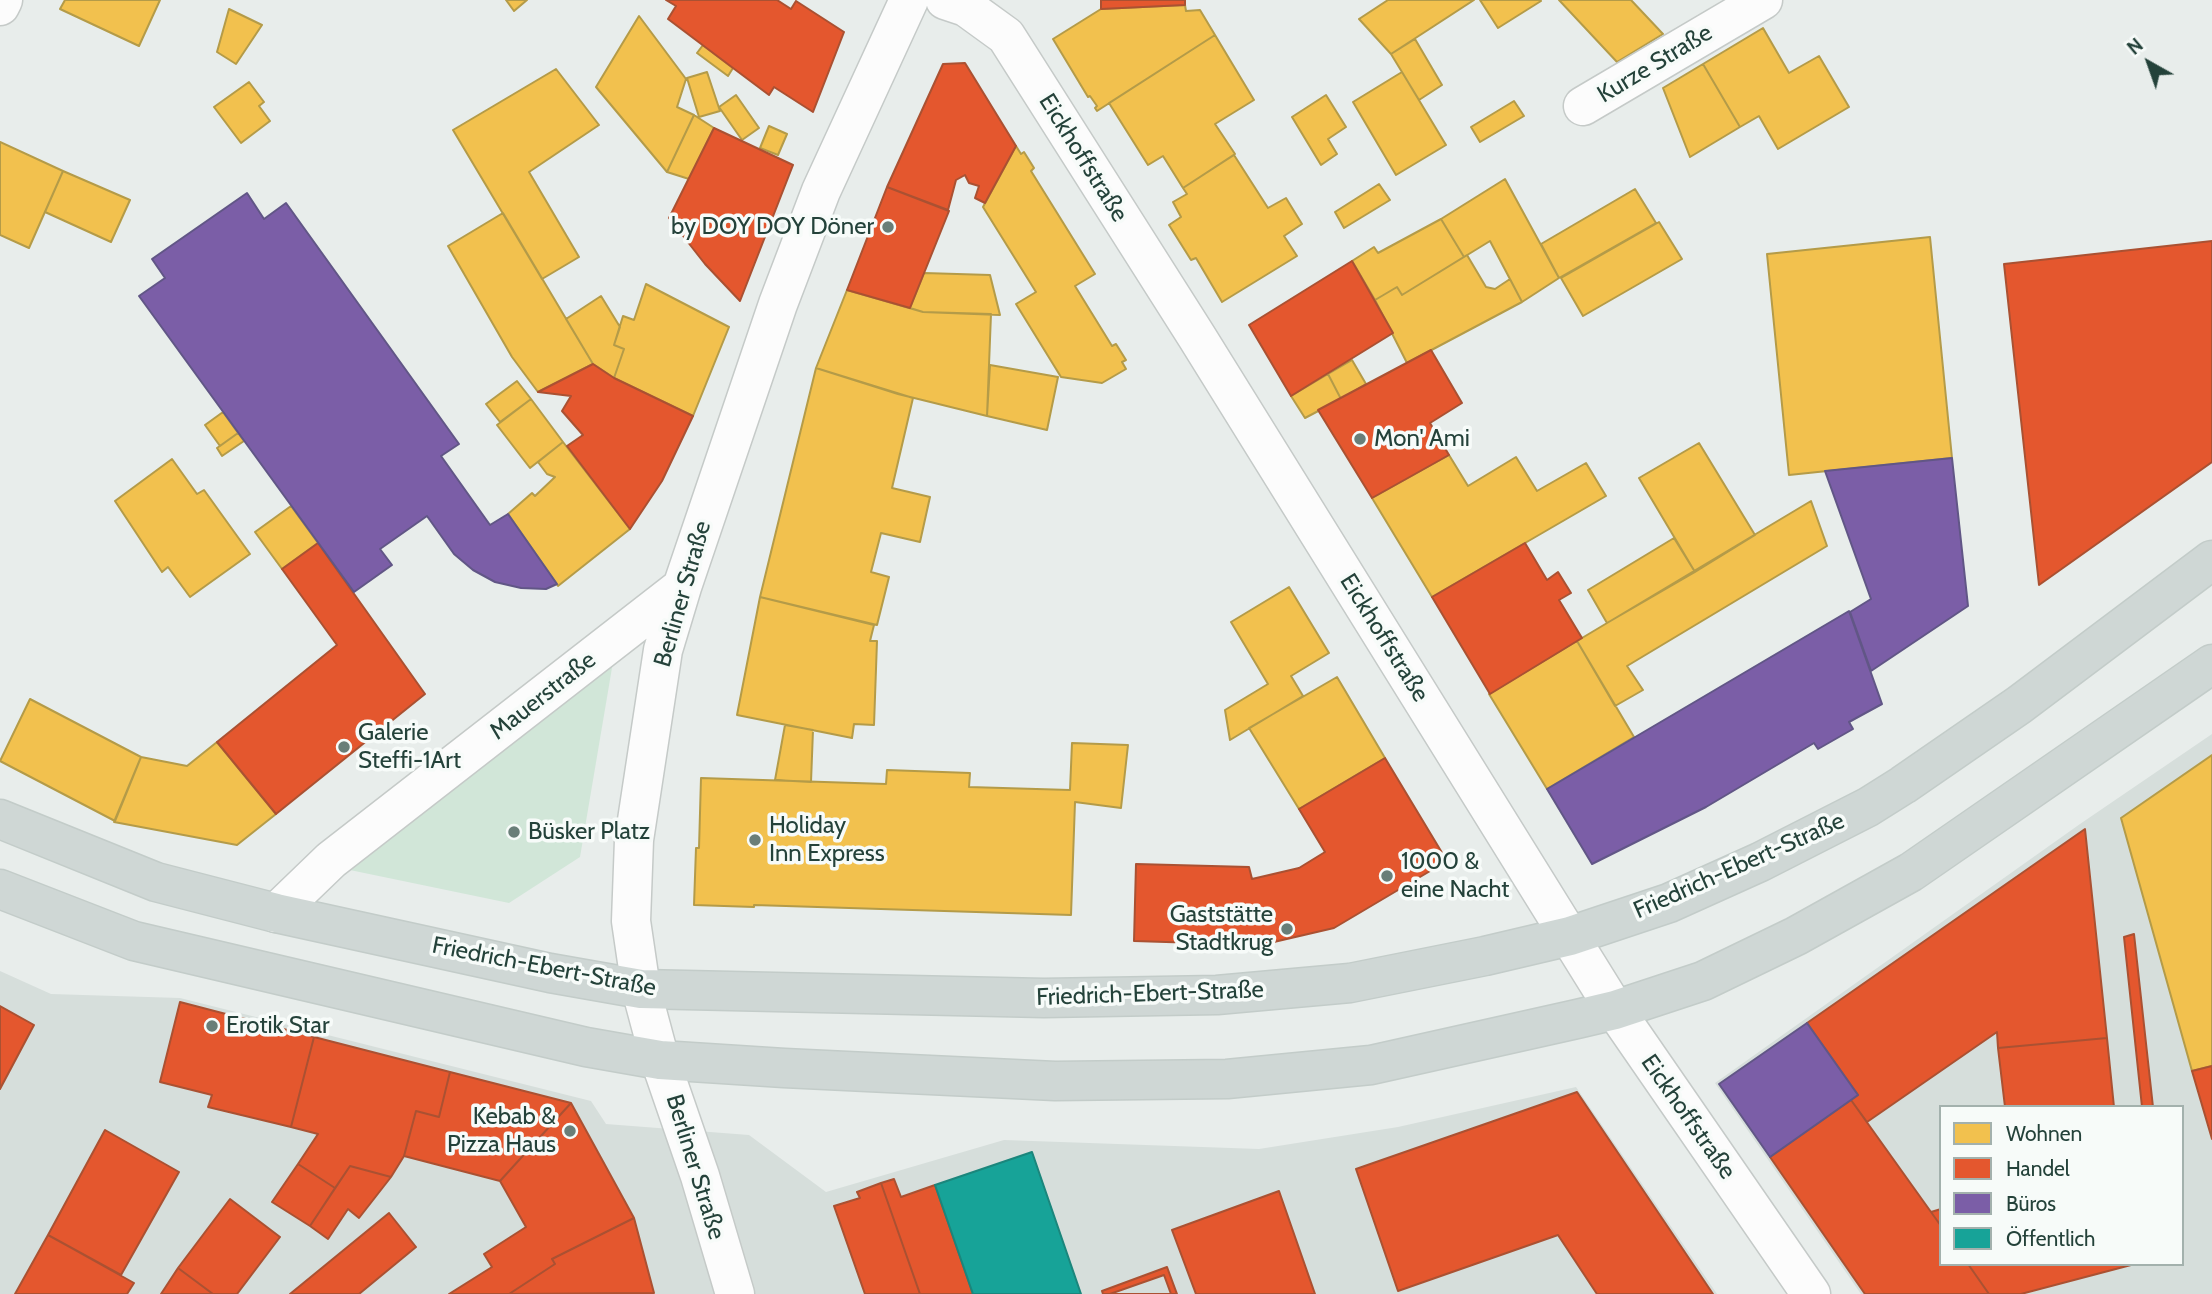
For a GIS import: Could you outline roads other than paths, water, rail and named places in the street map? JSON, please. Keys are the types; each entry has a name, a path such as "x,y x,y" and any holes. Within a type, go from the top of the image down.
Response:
{"main road":[{"name":"Friedrich-Ebert-Straße","path":"0,819 156,881 276,913 550,973 641,989 1044,998 1217,995 1350,983 1570,936 1669,902 1760,862 1868,807 2019,705 2212,560"},
{"path":"0,889 134,941 586,1047 660,1060 1055,1081 1227,1079 1371,1065 1615,1010 1703,981 1796,936 1911,872 2212,664"}],"street":[{"path":"0,6 3,0"},
{"name":"Berliner Straße","path":"735,1294 700,1176 660,1060 641,989 631,920 634,840 663,650 682,587 778,304 817,204 909,0"},
{"name":"Eickhoffstraße","path":"944,0 966,8 1006,36 1615,1010 1811,1294"},
{"name":"Kurze Straße","path":"1583,106 1763,0"},
{"name":"Mauerstraße","path":"276,913 331,860 682,587"}],"place":[{"name":"by DOY DOY Döner","path":"888,227"},
{"name":"Mon' Ami","path":"1360,439"},
{"name":"Galerie Steffi-1Art","path":"344,747"},
{"name":"Büsker Platz","path":"514,832"},
{"name":"Holiday Inn Express","path":"755,840"},
{"name":"1000 & eine Nacht","path":"1387,876"},
{"name":"Gaststätte Stadtkrug","path":"1287,929"},
{"name":"Erotik Star","path":"212,1026"},
{"name":"Kebab & Pizza Haus","path":"570,1131"}]}
